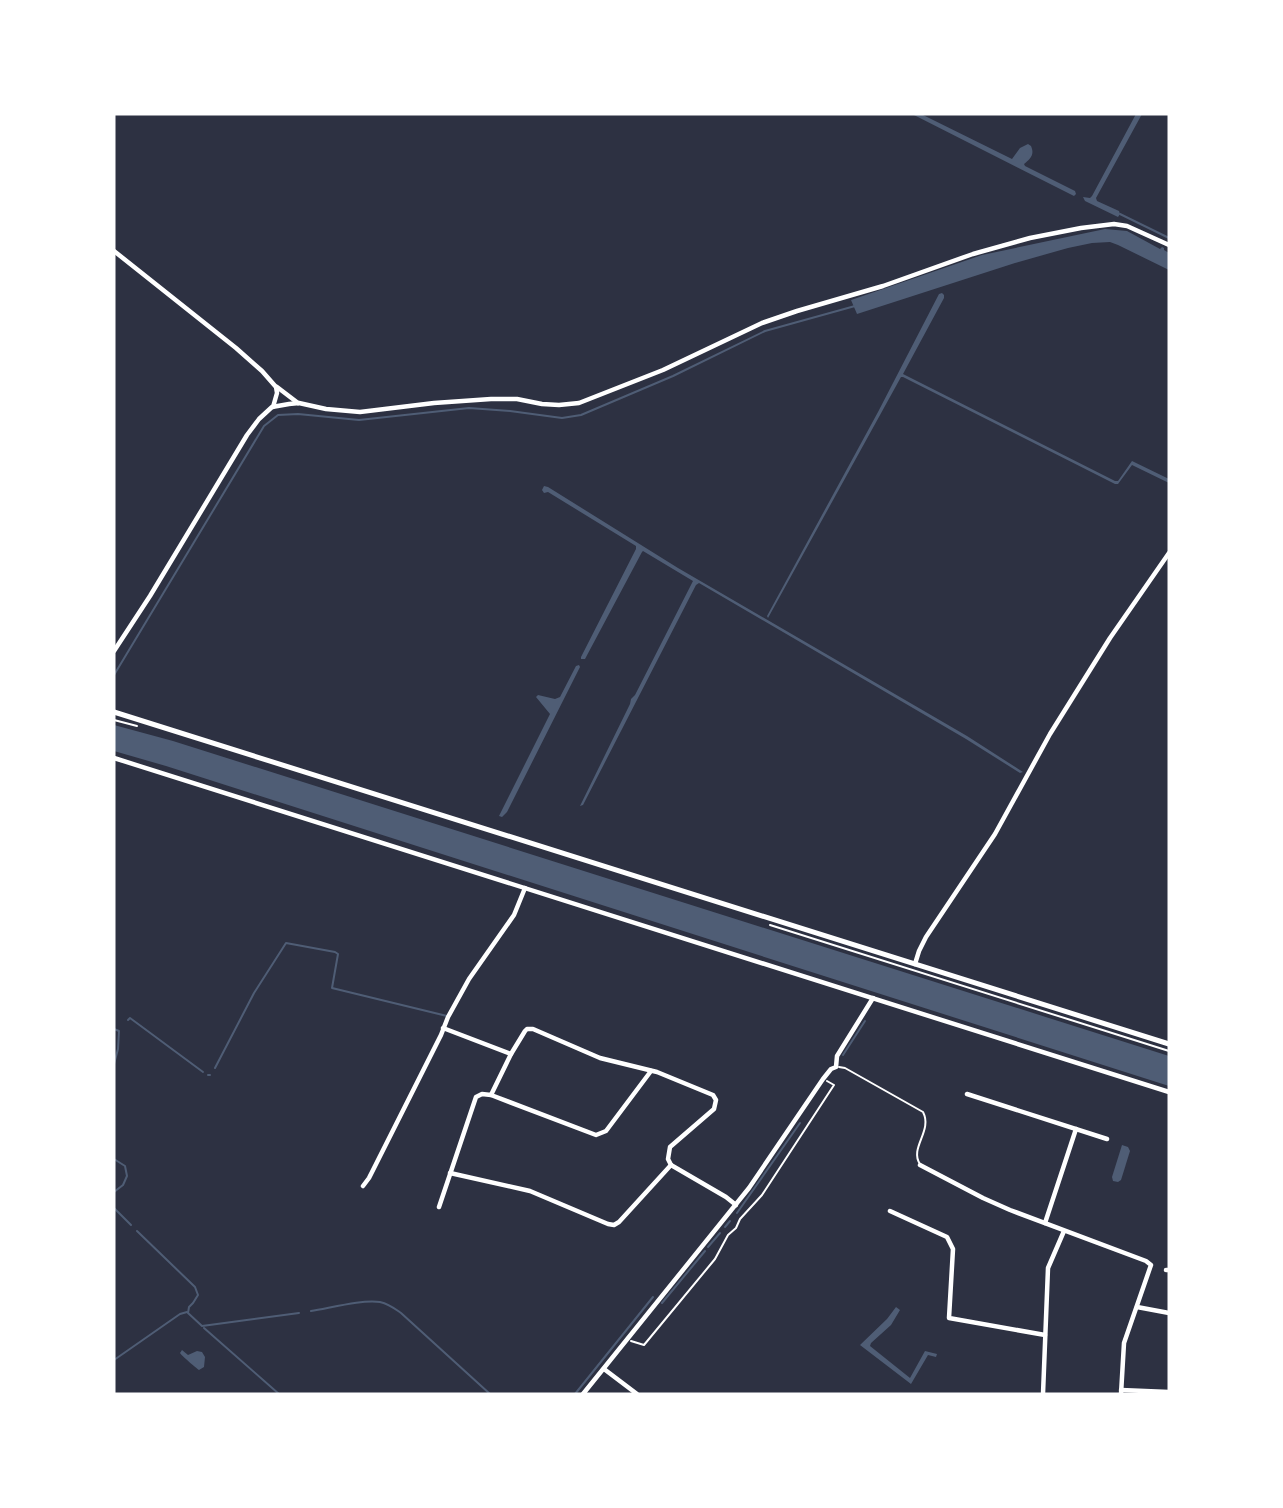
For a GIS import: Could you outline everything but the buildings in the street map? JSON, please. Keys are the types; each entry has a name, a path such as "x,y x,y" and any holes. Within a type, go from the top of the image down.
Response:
{"street":[{"path":"272,407 299,403 360,412 491,399 517,399 559,405 579,403 663,370 762,323 1030,238 1114,224 1127,226 1169,245"},
{"path":"114,251 236,348 276,387 299,403"},
{"path":"114,651 247,435 272,407 277,394 276,387"},
{"path":"915,964 926,937 995,834 1050,734 1110,638 1169,553"},
{"path":"114,712 1169,1044"},
{"path":"114,758 1169,1092"},
{"path":"363,1186 469,979 514,915 525,888"},
{"path":"583,1394 736,1205 823,1079 836,1067 838,1056 873,998"},
{"path":"443,1028 512,1054"},
{"path":"491,1095 525,1031 533,1029 600,1058 651,1071 713,1095 716,1100 714,1109 670,1147 668,1159 671,1165 736,1205"},
{"path":"439,1207 476,1097 482,1094 491,1095 596,1135 606,1131 651,1071"},
{"path":"967,1094 1107,1139"},
{"path":"1045,1223 1076,1129"},
{"path":"450,1173 530,1191 614,1225 671,1165"},
{"path":"920,1165 983,1198 1146,1261 1150,1265 1124,1343 1121,1392 1169,1392"},
{"path":"890,1210 947,1237 953,1248 948,1318 1045,1335"},
{"path":"1043,1394 1048,1268 1064,1230"},
{"path":"1137,1307 1169,1312"},
{"path":"604,1369 636,1394"}],"lane":[{"path":"836,1067 845,1068 923,1112 926,1125 916,1156 920,1165"}],"path":[{"path":"628,1339 644,1345 715,1259 728,1235 762,1195 834,1086"}],"water":[{"path":"912,114 921,114 1012,159 1020,148 1028,144 1032,154 1025,166 1075,191 1076,194 1074,196"},
{"path":"1136,114 1142,114 1096,198 1097,201 1119,211 1118,217 1085,201 1083,197 1092,196"},
{"path":"1105,229 1127,231 1160,249 1164,248 1169,253 1169,270 1110,242 1092,243 1015,263 857,314 851,300 982,255"},
{"path":"942,293 944,298 903,374 1115,481 1118,481 1132,461 1169,479 1169,483 1132,465 1118,484 1115,484 901,377 768,618 939,294"},
{"path":"544,486 678,568 967,736 1023,772 1020,773 699,583 583,805 580,806 631,699 693,581 643,551 585,659 581,659 636,546 548,492 544,493"},
{"path":"579,665 507,812 502,817 499,816 550,714 536,697 560,697"},
{"path":"114,725 173,741 1169,1056 1169,1086 114,751"},
{"path":"1122,1145 1130,1151 1118,1182 1113,1181 1112,1177"},
{"path":"896,1307 900,1310 891,1325 870,1346 910,1378 925,1351 937,1354 936,1357 928,1355 911,1384 860,1345"},
{"path":"182,1350 188,1355 202,1352 205,1357 204,1367 197,1369 180,1353"}],"waterway":[{"path":"1120,214 1169,238"},
{"path":"114,675 264,426 278,415 298,414 359,420 469,408 562,418 581,415 673,376 765,331 855,306"},
{"path":"215,1068 254,993 286,943 338,954 332,988 447,1016"},
{"path":"128,1020 130,1018 203,1072"},
{"path":"843,1055 865,1021"},
{"path":"114,1029 119,1031 114,1064"},
{"path":"737,1213 800,1123"},
{"path":"114,1159 125,1166 127,1176 123,1185 114,1192"},
{"path":"114,1208 131,1225"},
{"path":"725,1227 730,1221"},
{"path":"137,1231 195,1287 198,1295 188,1313 202,1326 299,1313"},
{"path":"708,1247 720,1233"},
{"path":"662,1303 705,1251"},
{"path":"575,1394 653,1297"},
{"path":"311,1311 365,1302 389,1305 490,1394"},
{"path":"114,1360 180,1314 187,1312"},
{"path":"204,1328 279,1394"}]}
